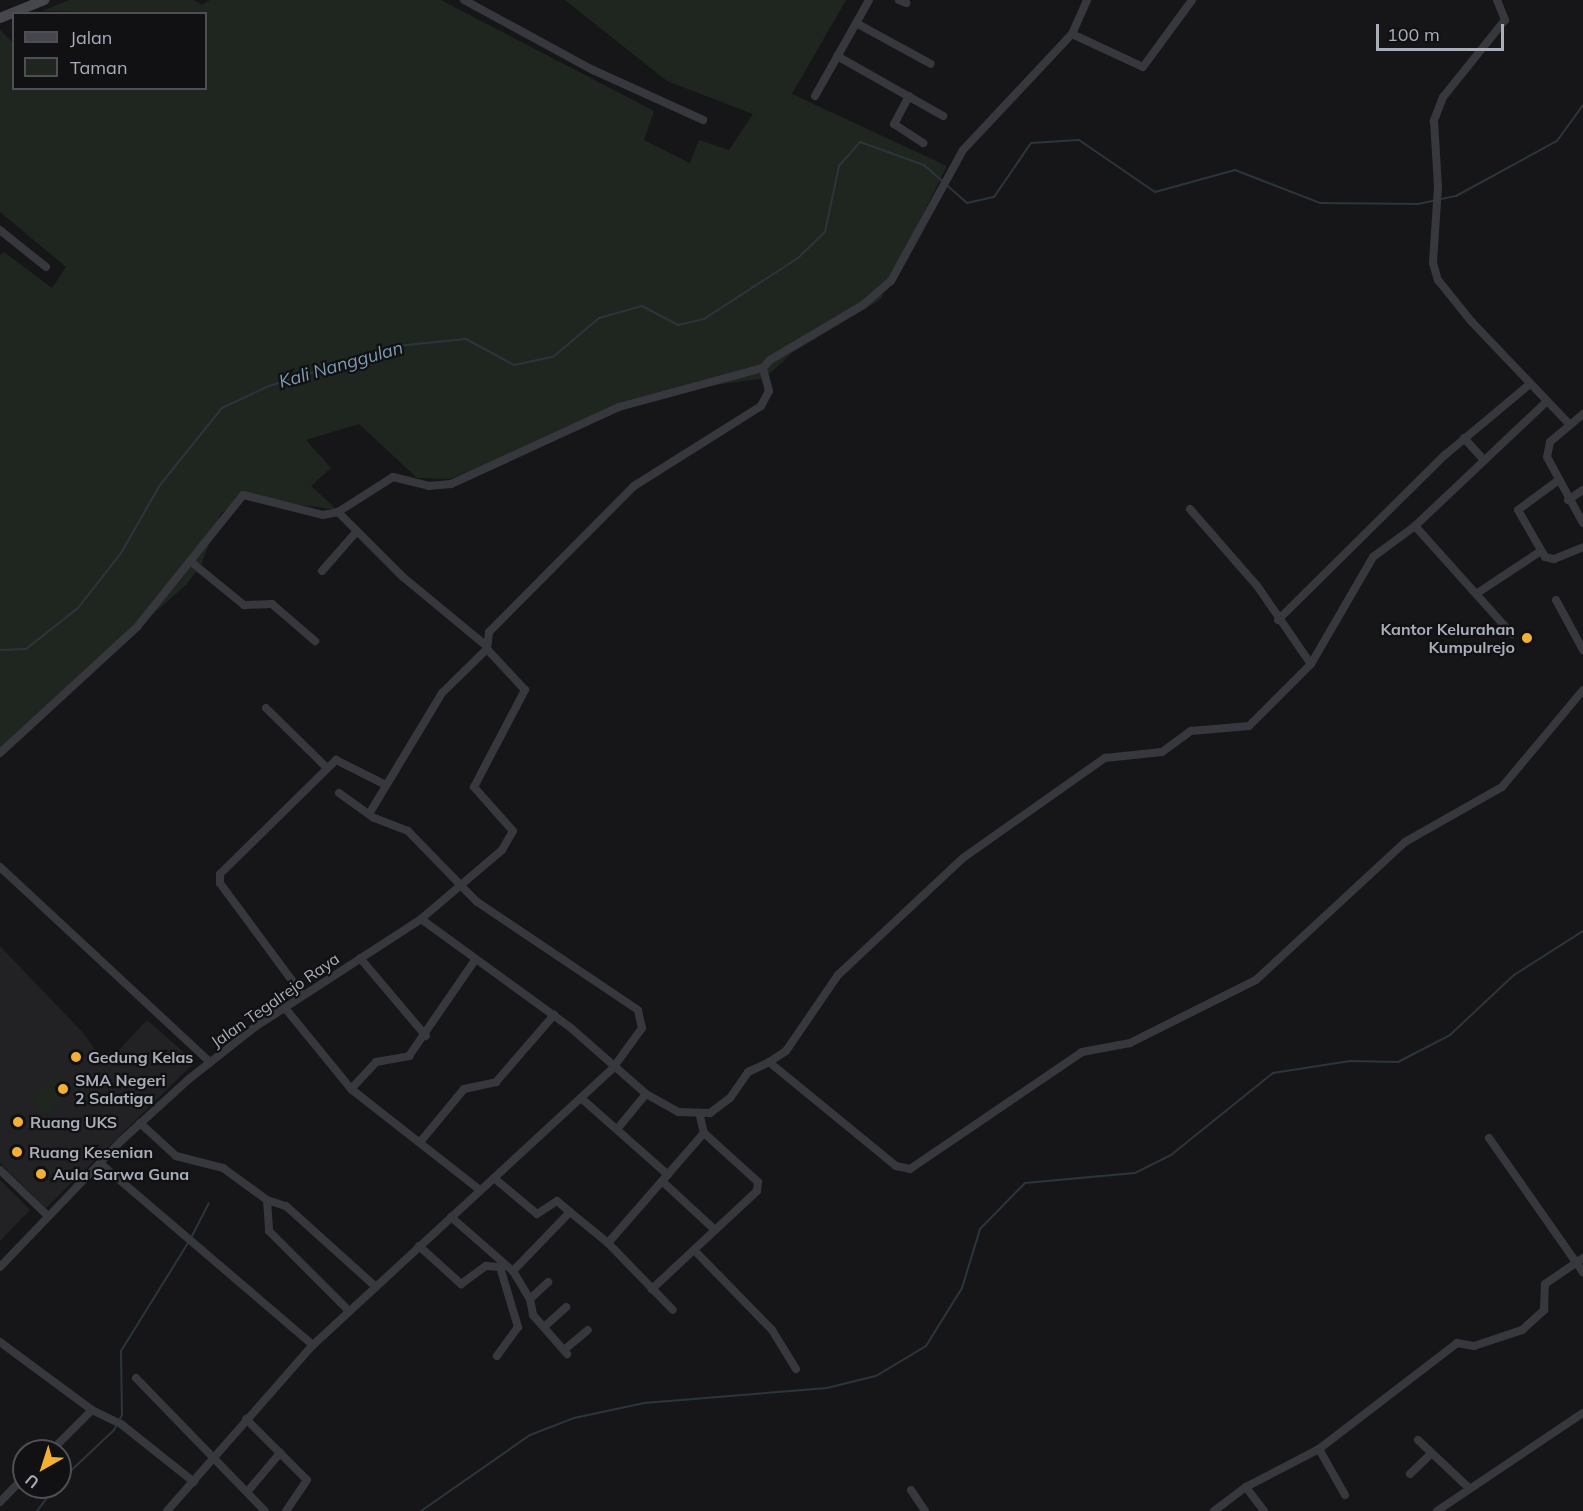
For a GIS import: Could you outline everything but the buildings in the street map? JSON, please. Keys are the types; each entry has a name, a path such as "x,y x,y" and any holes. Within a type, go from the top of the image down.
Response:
{"street":[{"path":"15,12 44,0"},
{"path":"464,0 593,70 703,120"},
{"path":"815,96 869,0"},
{"path":"0,753 137,627 247,494 307,512 338,512 393,477 428,486 451,483 619,406 763,368 790,345 879,293 902,264 972,139 1072,34 1087,0"},
{"path":"1072,34 1143,68 1192,0"},
{"path":"1497,0 1506,10 1506,20 1438,109 1432,132 1438,196 1432,255 1438,280 1530,384 1568,423"},
{"path":"856,23 931,64"},
{"path":"837,56 943,116"},
{"path":"909,96 894,124 923,143"},
{"path":"0,230 46,267"},
{"path":"369,814 442,693 485,646 531,587 634,486 761,405 769,391 763,368"},
{"path":"1278,620 1464,438 1530,384"},
{"path":"421,919 554,1015 646,1094 678,1113 700,1116 730,1098 748,1072 770,1062 786,1051 838,975 963,858 1105,758 1162,752 1191,731 1249,726 1311,664 1372,557 1415,526 1547,401"},
{"path":"1583,414 1568,423 1547,450 1556,482 1583,523"},
{"path":"1464,438 1484,460"},
{"path":"1556,482 1518,508 1541,551 1552,560 1583,547"},
{"path":"1568,500 1583,490"},
{"path":"1190,509 1311,664"},
{"path":"338,512 485,646"},
{"path":"1415,526 1479,591 1512,634"},
{"path":"322,571 357,531"},
{"path":"1479,591 1541,551"},
{"path":"190,561 244,605 272,604 315,641"},
{"path":"1556,600 1583,650"},
{"name":"Jalan Tegalrejo Raya","path":"0,1267 140,1123 210,1062 302,994 421,919 514,835 474,787 525,690 485,646"},
{"path":"770,1062 896,1166 918,1166 1082,1052 1130,1043 1256,980 1405,842 1508,782 1583,690"},
{"path":"266,708 327,768"},
{"path":"302,994 219,880 221,871 327,768 340,759 386,786"},
{"path":"167,1511 215,1459 246,1419 348,1310 613,1068 642,1028 638,1010 459,887 408,831 369,814 339,793"},
{"path":"0,867 210,1062"},
{"path":"360,958 426,1036"},
{"path":"351,1089 376,1062 409,1056 426,1036 475,960"},
{"path":"285,1008 351,1089 421,1141 480,1190"},
{"path":"421,1141 464,1089 496,1082 554,1015"},
{"path":"618,1128 646,1094"},
{"path":"581,1098 618,1128 715,1230"},
{"path":"652,1289 760,1186 704,1133 700,1116"},
{"path":"140,1123 177,1156 223,1168 267,1200 286,1206 375,1286"},
{"path":"608,1243 704,1133"},
{"path":"1489,1138 1579,1260 1583,1272"},
{"path":"101,1164 198,1241 314,1345"},
{"path":"0,1170 48,1216"},
{"path":"494,1178 537,1214 557,1201 608,1243 673,1310"},
{"path":"267,1200 269,1232 348,1310"},
{"path":"513,1271 570,1212"},
{"path":"451,1217 513,1271 530,1299 533,1315 566,1352 588,1330"},
{"path":"419,1246 461,1284 486,1266 500,1268 518,1327 497,1356"},
{"path":"694,1250 772,1330 796,1370"},
{"path":"1214,1511 1246,1487 1319,1449 1457,1343 1474,1346 1522,1330 1544,1311 1545,1284 1579,1260"},
{"path":"530,1299 548,1282"},
{"path":"544,1328 566,1308"},
{"path":"0,1342 92,1410 118,1422 194,1482"},
{"path":"136,1378 266,1511"},
{"path":"63,1439 92,1410"},
{"path":"1437,1511 1583,1413"},
{"path":"246,1419 307,1480 286,1511"},
{"path":"1418,1440 1469,1488"},
{"path":"1319,1449 1345,1495"},
{"path":"248,1491 280,1453"},
{"path":"1410,1474 1432,1453"},
{"path":"1246,1487 1264,1511"},
{"path":"0,1502 12,1490"},
{"path":"911,1490 925,1511"}],"shaded area":[{"name":"SMA Negeri 2 Salatiga","path":"0,946 85,1035 105,1065 147,1020 195,1062 46,1208 0,1163"},
{"path":"0,1180 30,1210 0,1241"}],"green space":[{"path":"69,0 194,0 202,5 210,0 441,0 654,111 644,140 690,163 699,140 729,150 753,114 667,81 565,0 846,0 792,94 947,166 880,300 792,353 765,378 701,387 619,408 450,479 417,478 359,424 306,440 331,468 311,486 337,510 247,497 221,513 201,565 187,584 0,749 0,255 4,252 52,288 66,267 0,212 0,30 12,42 12,90 207,90 207,12 42,11"},
{"path":"58,1073 73,1088 45,1115 31,1100"}],"waterway":[{"name":"Kali Nanggulan","path":"0,650 26,649 78,608 121,553 160,485 222,408 269,386 397,346 466,339 514,365 553,357 599,318 642,306 678,325 704,319 798,258 825,232 839,166 860,142 924,165 967,203 994,197 1031,143 1079,140 1155,192 1235,170 1320,203 1418,204 1456,196 1557,141 1583,105"},
{"path":"421,1511 530,1435 574,1418 644,1403 827,1388 876,1376 926,1346 962,1288 980,1229 1025,1183 1135,1173 1171,1155 1273,1073 1350,1061 1398,1062 1450,1035 1514,975 1583,931"},
{"path":"191,1238 209,1203"},
{"path":"72,1470 114,1430 122,1415 121,1351 188,1243"},
{"path":"37,1511 46,1499"}],"place":[{"name":"Kantor Kelurahan Kumpulrejo","path":"1527,638"},
{"name":"Gedung Kelas","path":"76,1057"},
{"name":"SMA Negeri 2 Salatiga","path":"63,1089"},
{"name":"Ruang UKS","path":"18,1122"},
{"name":"Ruang Kesenian","path":"17,1152"},
{"name":"Aula Sarwa Guna","path":"41,1174"}]}
